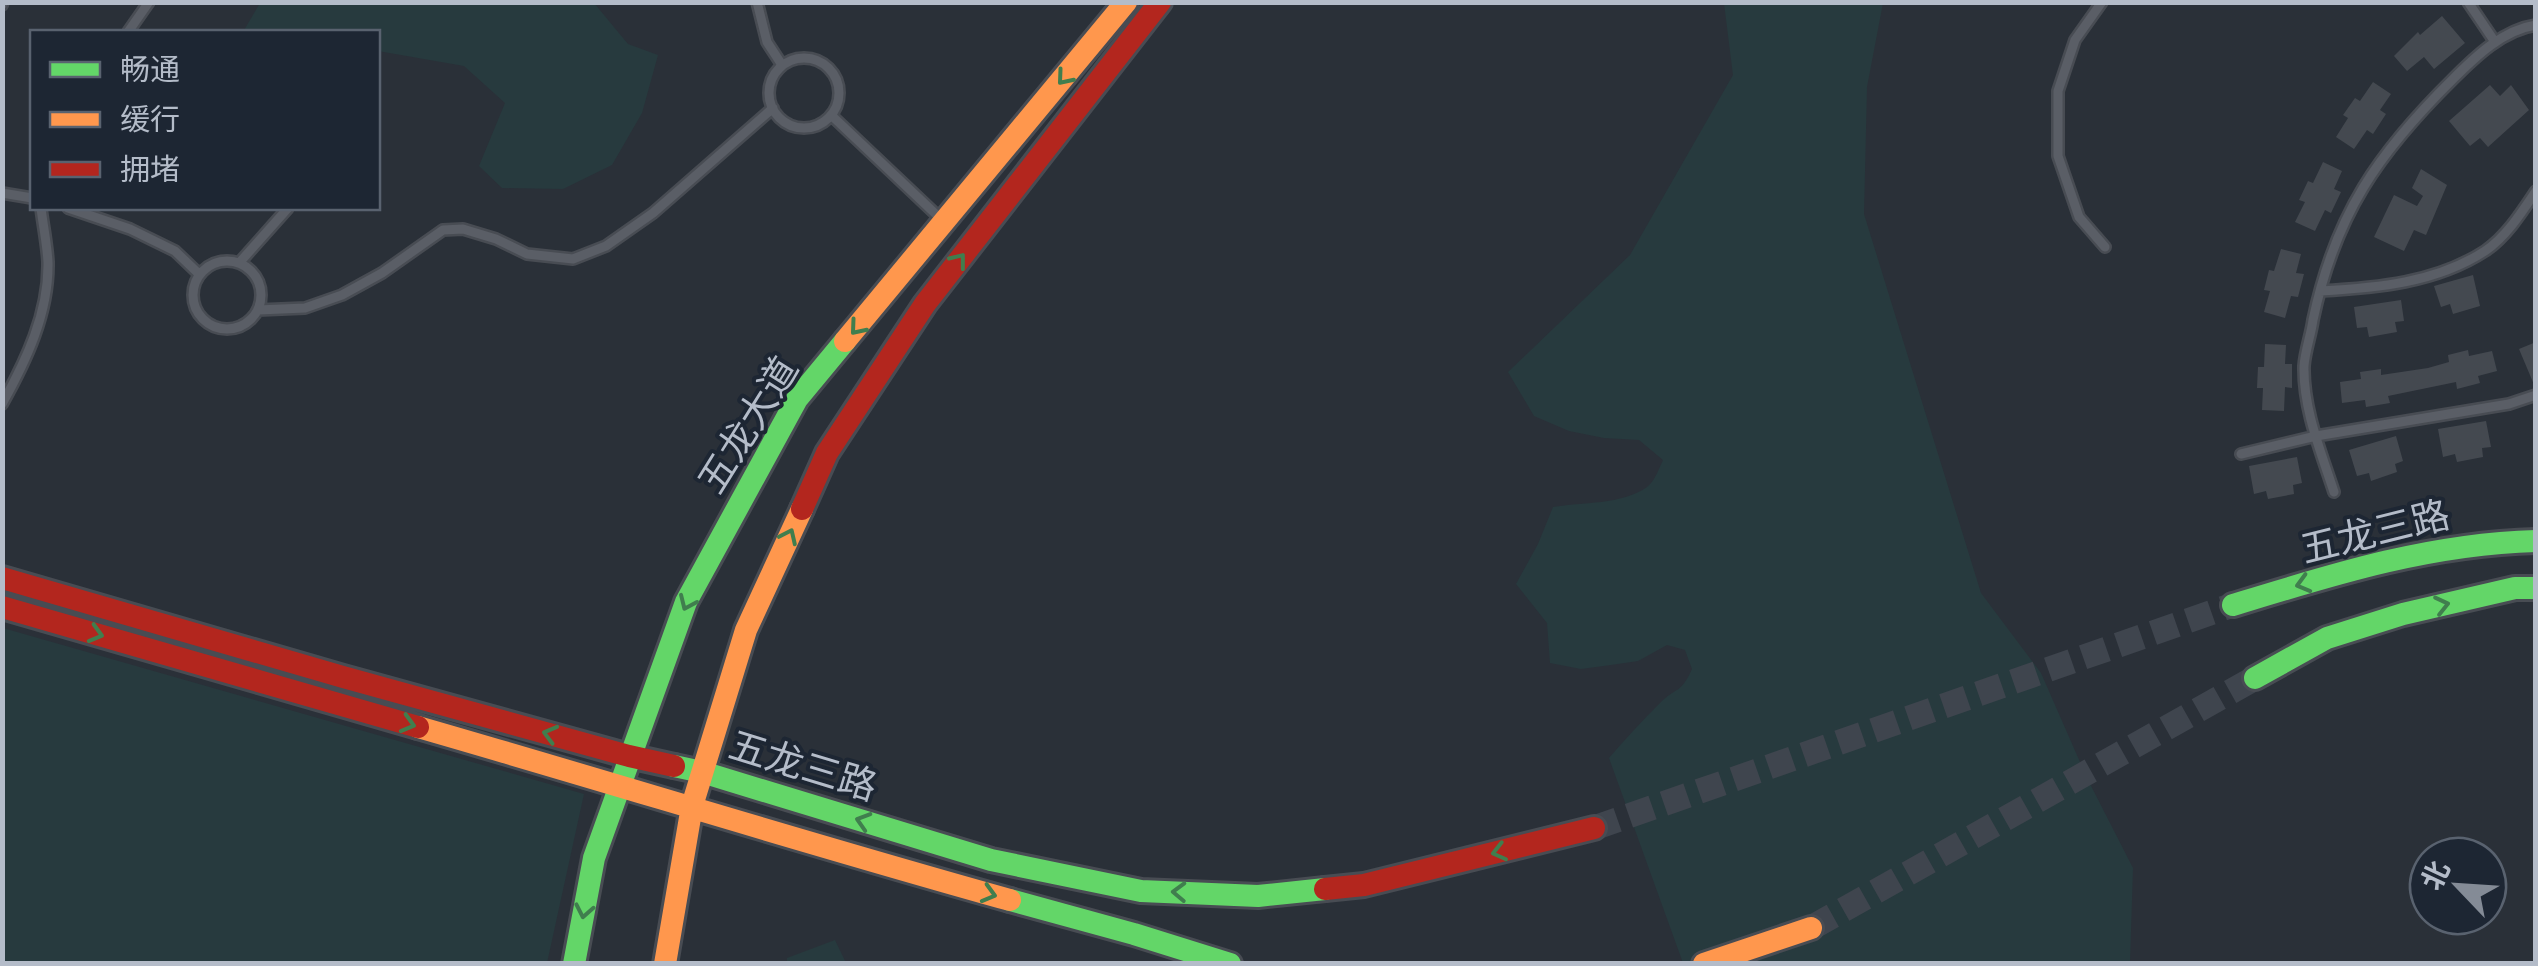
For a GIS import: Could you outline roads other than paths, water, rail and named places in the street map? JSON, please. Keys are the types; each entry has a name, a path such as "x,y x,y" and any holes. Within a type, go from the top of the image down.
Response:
{"main road":[{"name":"五龙大道","path":"574,964 594,858 686,602 796,399 1126,2"},
{"path":"666,964 692,806 746,630 827,454 925,304 1160,2"},
{"name":"五龙三路","path":"2233,605 2376,563 2463,544 2536,541"},
{"name":"五龙三路","path":"2,578 343,677 629,756 702,772 991,860 1141,890 1258,896 1364,885 1594,828"},
{"path":"2256,678 2342,633 2496,592 2536,588"},
{"name":"五龙三路","path":"2,607 1230,964"},
{"path":"1704,964 1811,928"}],"lane":[{"path":"129,30 149,2"},
{"path":"757,2 767,42 782,65"},
{"path":"2102,2 2075,40 2058,91 2058,156 2078,218 2105,247"},
{"path":"2468,2 2495,42"},
{"path":"2334,492 2308,412 2304,365 2320,291 2338,235 2369,175 2413,118 2495,42 2523,27 2536,25"},
{"path":"804,58 816,59 833,72 838,83 837,105 823,122 801,128 780,118 773,108 770,85 782,65 804,58"},
{"path":"258,310 305,308 342,296 444,230 463,229 527,254 574,259 606,246 653,213 773,108"},
{"path":"831,115 945,223"},
{"path":"2320,291 2378,288 2435,275 2487,250 2536,191"},
{"path":"2,193 30,198"},
{"path":"2,404 23,366 42,311 48,264 41,210"},
{"path":"74,210 130,229 174,251 199,274"},
{"path":"240,262 286,210"},
{"path":"218,261 240,262 250,268 261,287 258,310 252,319 231,329 209,324 194,307 192,296 199,274 218,261"},
{"path":"2242,454 2316,436 2510,404 2536,396"}],"tunnel":[{"path":"1594,828 2233,605"},
{"path":"1811,928 2255,678"}]}
